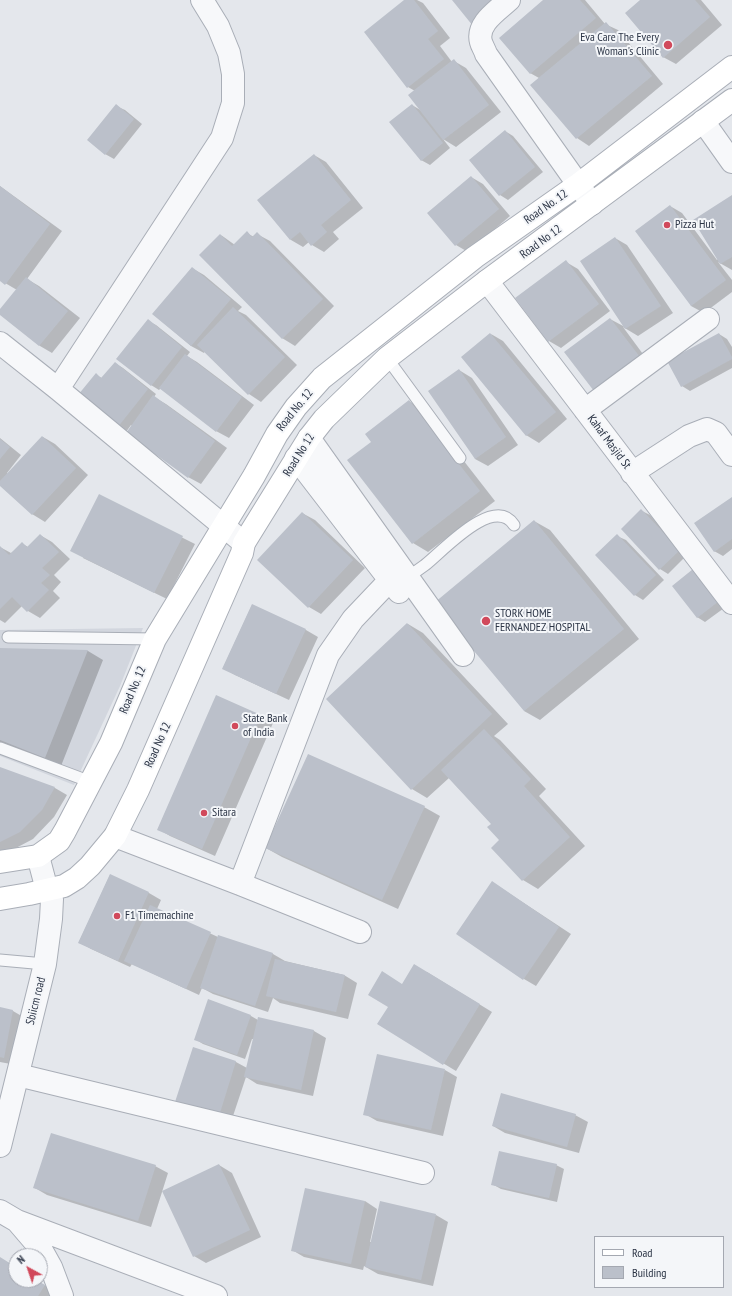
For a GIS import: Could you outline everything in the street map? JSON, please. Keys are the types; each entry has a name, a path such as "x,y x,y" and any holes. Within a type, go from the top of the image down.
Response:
{"main road":[{"name":"Road No. 12","path":"0,862 38,856 59,841 110,743 155,639 254,476 277,434 296,406 322,378 475,257 579,184 732,67"},
{"name":"Road No 12","path":"0,899 64,886 90,866 115,836 138,790 185,684 242,553 244,543 296,458 324,419 388,358 487,281 732,100"}],"street":[{"path":"58,389 222,138 233,103 233,74 229,53 218,26 202,0"},
{"path":"510,0 486,21 480,32 481,43 486,54 592,204"},
{"path":"704,121 732,162"},
{"name":"Kahaf Masjid St","path":"487,281 732,603"},
{"path":"585,410 708,319"},
{"path":"1,345 58,389 244,543"},
{"path":"632,473 689,436 707,429 716,432 732,455"},
{"path":"309,438 438,642"},
{"path":"296,458 463,655"},
{"path":"240,884 328,655 353,619 398,578"},
{"path":"115,836 360,932"},
{"name":"Sbiicm road","path":"0,1146 45,964 51,919 52,899 47,890 38,856"},
{"path":"18,1075 423,1173"},
{"path":"8,1216 41,1249 51,1267 62,1296"},
{"path":"8,1216 216,1296"}],"lane":[{"path":"388,358 460,458"},
{"path":"398,578 416,572 425,566 470,527 490,516 504,516 514,525"},
{"path":"8,638 155,639"},
{"path":"0,748 91,782"},
{"path":"0,960 45,964"}],"shaded area":[{"path":"143,628 120,686 74,785 0,756 0,630"}],"building":[{"path":"404,0 414,0 438,31 428,39 444,59 407,88 364,32"},
{"path":"452,0 492,0 473,26"},
{"path":"543,0 580,0 596,18 530,74 499,38"},
{"path":"640,0 695,0 710,17 663,58 625,13"},
{"path":"606,22 652,76 576,139 530,85"},
{"path":"454,59 489,105 443,140 408,95"},
{"path":"116,104 134,119 105,155 87,140"},
{"path":"412,104 443,143 421,161 389,122"},
{"path":"505,130 535,167 499,196 469,160"},
{"path":"314,154 351,200 321,225 327,232 311,246 300,232 290,240 257,200"},
{"path":"471,176 499,209 455,246 427,213"},
{"path":"0,186 50,224 5,285 0,281"},
{"path":"732,195 732,257 720,264 693,220"},
{"path":"670,205 726,280 691,306 635,231"},
{"path":"247,231 252,237 257,232 323,299 282,339 199,255 220,234 232,246"},
{"path":"615,237 661,306 625,329 580,261"},
{"path":"566,260 599,304 548,342 515,298"},
{"path":"192,267 231,299 191,346 152,314"},
{"path":"26,277 68,311 39,346 0,315 0,309"},
{"path":"233,307 285,357 248,395 197,345"},
{"path":"610,318 643,361 597,395 564,352"},
{"path":"148,319 182,347 151,386 116,359"},
{"path":"490,333 556,412 526,436 461,357"},
{"path":"719,333 732,359 681,387 667,361"},
{"path":"185,354 242,397 216,432 159,388"},
{"path":"115,362 148,389 117,428 78,395 96,373 101,378"},
{"path":"459,369 506,437 475,459 428,391"},
{"path":"153,395 215,441 188,478 126,433"},
{"path":"409,400 480,491 412,544 347,460 371,442 365,434"},
{"path":"42,436 76,468 32,515 0,486 0,481"},
{"path":"0,439 10,447 0,459"},
{"path":"99,494 183,536 154,593 70,551"},
{"path":"732,497 732,539 714,552 694,523"},
{"path":"641,509 680,550 659,570 621,529"},
{"path":"302,512 353,560 308,608 257,560"},
{"path":"534,520 624,629 524,711 434,603"},
{"path":"40,534 59,552 42,568 50,575 41,583 49,590 27,612 12,597 0,609 0,546 9,555 22,542 27,547"},
{"path":"617,534 656,575 634,596 595,555"},
{"path":"698,565 723,598 697,618 672,586"},
{"path":"252,604 306,629 276,694 222,669"},
{"path":"407,623 492,714 411,790 326,699"},
{"path":"0,648 88,650 45,758 0,740"},
{"path":"216,695 261,715 202,849 157,830"},
{"path":"484,729 531,779 524,786 570,837 522,881 491,848 499,840 487,827 491,824 441,770"},
{"path":"308,754 425,806 382,900 265,848"},
{"path":"0,767 55,787 42,810 20,832 0,842"},
{"path":"110,874 149,892 118,961 78,943"},
{"path":"492,881 559,927 523,980 456,934"},
{"path":"150,905 211,932 186,989 124,961"},
{"path":"218,935 273,953 255,1006 200,988"},
{"path":"275,959 345,975 336,1012 266,996"},
{"path":"414,964 480,1004 443,1065 377,1024 388,1007 368,995 382,971 402,984"},
{"path":"208,999 251,1015 237,1055 194,1040"},
{"path":"0,1007 13,1010 4,1058 0,1057"},
{"path":"258,1017 314,1030 301,1090 244,1077"},
{"path":"193,1047 236,1061 219,1116 175,1102"},
{"path":"377,1054 445,1069 431,1130 363,1115"},
{"path":"501,1093 576,1114 567,1147 492,1126"},
{"path":"51,1133 156,1165 138,1221 33,1188"},
{"path":"499,1151 557,1164 549,1198 491,1185"},
{"path":"219,1164 250,1230 193,1257 162,1191"},
{"path":"305,1188 365,1201 351,1264 291,1251"},
{"path":"380,1201 436,1214 421,1280 365,1267"},
{"path":"0,1257 8,1262 8,1288 43,1288 38,1296 0,1296"}],"place":[{"name":"Eva Care The Every Woman's Clinic","path":"668,45"},
{"name":"Pizza Hut","path":"667,225"},
{"name":"STORK HOME FERNANDEZ HOSPITAL","path":"486,621"},
{"name":"State Bank of India","path":"235,726"},
{"name":"Sitara","path":"204,813"},
{"name":"F1 Timemachine","path":"117,916"}]}
